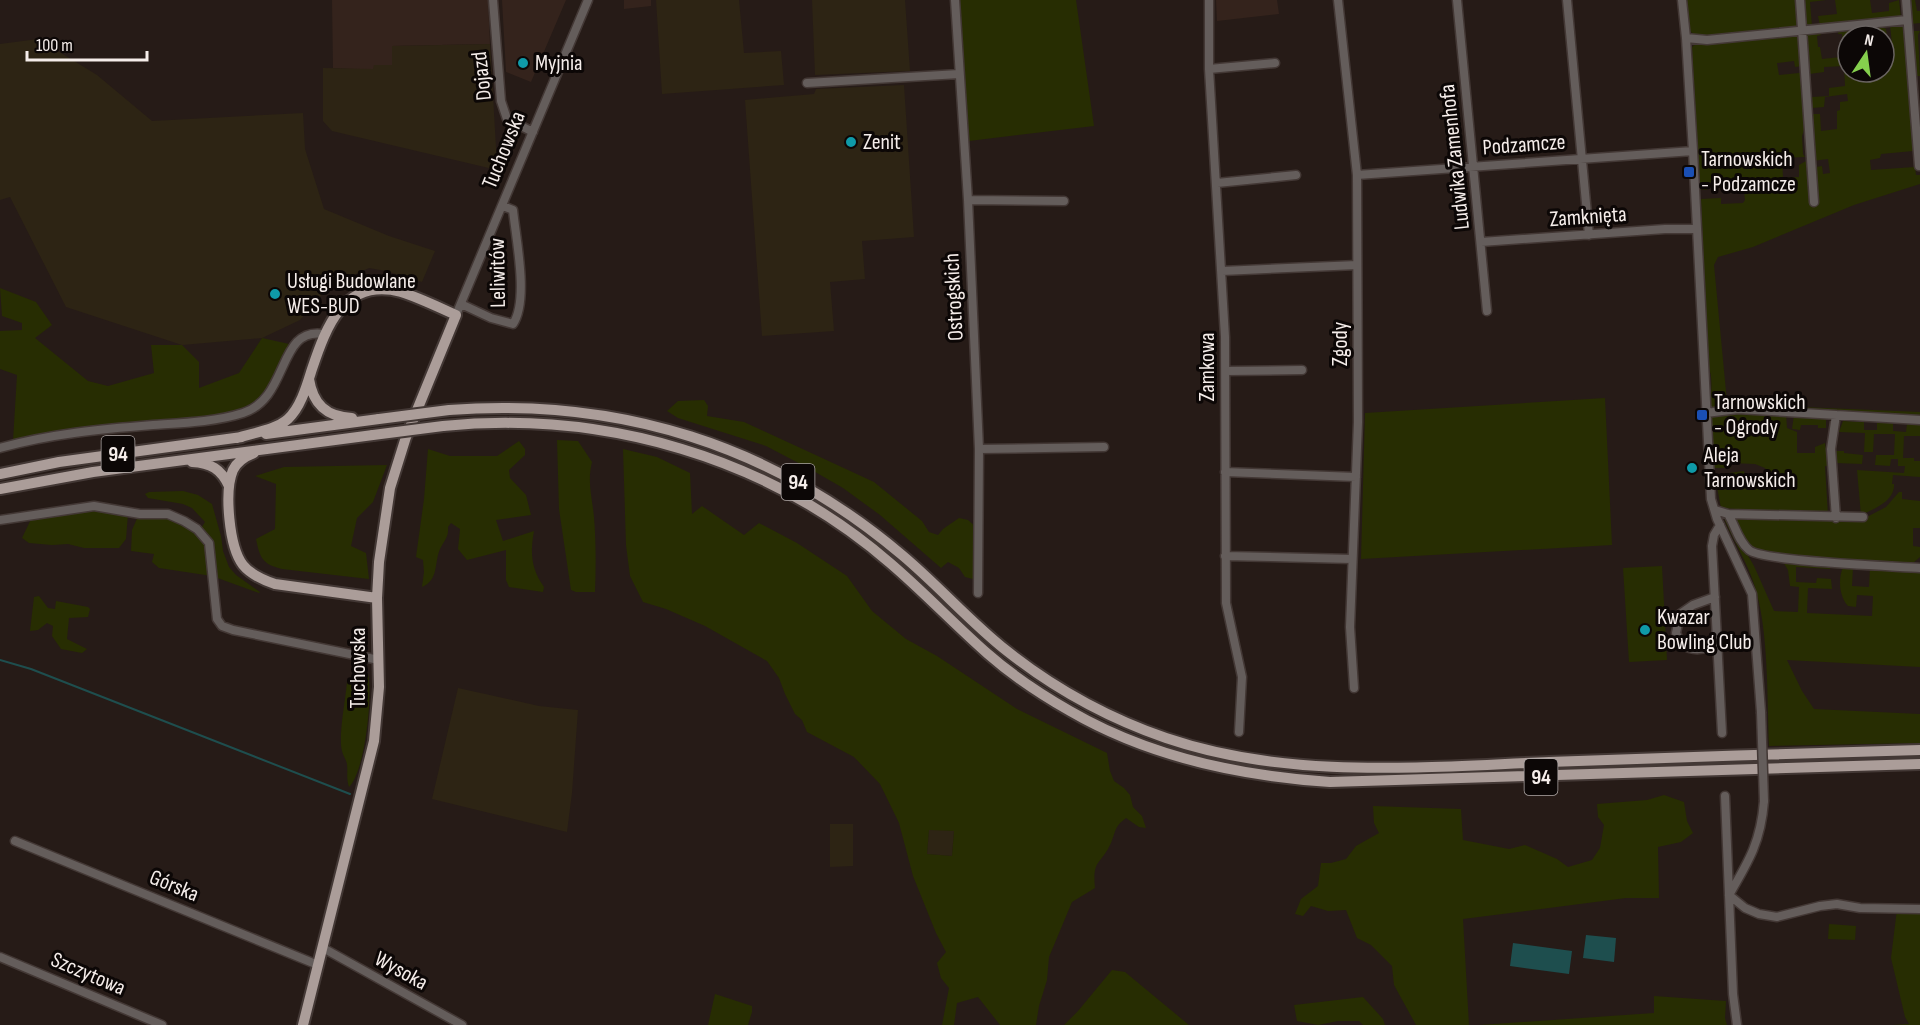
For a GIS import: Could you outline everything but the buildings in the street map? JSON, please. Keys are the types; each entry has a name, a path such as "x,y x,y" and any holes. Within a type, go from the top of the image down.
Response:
{"main road":[{"path":"237,438 279,425 288,419 300,401 329,323 347,301 375,290 399,292 458,310"},
{"name":"Tuchowska","path":"303,1025 374,741 378,706 379,660 377,598 381,541 390,488 423,392 458,310"},
{"path":"309,378 314,397 325,411 333,416 379,419"},
{"name":"94","path":"0,474 59,462 449,410 501,407 570,411 662,428 750,458 808,487 864,525 905,557 1006,650 1073,696 1115,718 1203,749 1276,764 1332,768 1920,750"},
{"name":"94","path":"0,489 83,473 167,461 443,426 481,422 515,422 583,427 616,432 691,451 770,482 854,534 896,568 990,656 1037,690 1070,711 1112,732 1164,753 1202,764 1241,773 1330,782 1920,764"},
{"path":"278,447 250,454 241,460 234,470 230,486 230,531 234,549 244,566 259,578 275,584 377,598"},
{"path":"167,461 210,464 224,475 230,486"}],"street":[{"name":"Dojazd","path":"493,0 501,101 507,119 533,132"},
{"name":"Tuchowska","path":"458,310 588,0"},
{"name":"Ostrogskich","path":"955,0 968,201 979,449 978,593"},
{"name":"Zamkowa","path":"1209,0 1209,69 1226,371 1226,603 1242,677 1239,732"},
{"name":"Zgody","path":"1338,0 1357,175 1358,370 1350,627 1354,688"},
{"name":"Ludwika Zamenhofa","path":"1457,0 1487,311"},
{"path":"1567,0 1589,235"},
{"path":"1682,0 1693,151 1711,499 1720,525 1752,594 1761,712 1764,801 1762,824 1757,843 1729,895"},
{"path":"1800,0 1814,202"},
{"path":"1906,0 1919,166"},
{"path":"1686,38 1707,40 1907,20"},
{"path":"1209,69 1275,63"},
{"path":"807,83 959,74"},
{"name":"Podzamcze","path":"1357,175 1693,151"},
{"path":"1217,183 1296,175"},
{"path":"968,201 1064,201"},
{"name":"Leliwitów","path":"458,310 504,323 513,324 518,317 521,304 520,279 513,210 503,206"},
{"name":"Zamknięta","path":"1481,242 1665,229 1697,229"},
{"path":"1222,271 1357,265"},
{"path":"0,448 33,439 204,421 242,414 260,405 272,392 297,340 303,335 314,332 324,334"},
{"path":"1226,371 1302,370"},
{"path":"1706,413 1738,409 1920,420"},
{"path":"1836,416 1831,449 1836,518"},
{"path":"979,449 1104,447"},
{"path":"1225,472 1356,477"},
{"path":"0,520 94,506 140,514 168,514 197,529 208,543 217,619 222,626 379,660"},
{"path":"1715,510 1728,514 1863,517"},
{"path":"1728,514 1743,543 1754,553 1778,558 1920,568"},
{"path":"1720,525 1714,535 1712,546 1722,733"},
{"path":"1225,556 1352,559"},
{"path":"1715,597 1694,605 1680,614 1676,633 1681,644 1694,650 1707,649 1717,643"},
{"path":"1725,796 1733,994 1737,1025"},
{"name":"Górska","path":"15,841 318,965"},
{"path":"1729,895 1745,909 1777,917 1838,904 1860,908 1920,909"},
{"name":"Wysoka","path":"323,948 462,1025"},
{"name":"Szczytowa","path":"0,957 162,1025"}],"shaded area":[{"path":"332,0 488,0 490,44 393,46 392,65 374,65 374,70 333,68"},
{"path":"502,0 566,0 531,82 506,72"},
{"path":"624,0 651,0 651,6 624,9"},
{"path":"656,0 739,0 744,53 781,51 784,85 662,94"},
{"path":"812,0 905,0 910,71 815,75"},
{"path":"1216,0 1277,0 1279,14 1217,21"},
{"path":"38,39 97,75 152,121 303,113 305,149 324,209 389,236 435,251 422,282 369,268 342,280 324,292 300,320 262,338 182,345 66,307 10,197 0,200 0,44"},
{"path":"490,44 497,165 493,169 332,131 323,121 323,68 373,69 374,65 392,65 392,46"},
{"path":"904,85 914,237 862,241 865,279 830,282 834,331 762,336 745,100 814,94 816,89"},
{"path":"458,688 539,706 578,710 567,832 432,799"},
{"path":"830,824 853,824 853,866 830,867"},
{"path":"929,829 954,831 952,856 927,854"}],"green space":[{"path":"957,0 1076,0 1094,126 969,141"},
{"path":"1687,0 1796,0 1798,19 1793,29 1697,37 1690,31"},
{"path":"1803,0 1826,0 1810,2 1812,26 1806,27"},
{"path":"1835,0 1870,0 1872,13 1889,11 1889,3 1899,0 1901,18 1820,26 1818,16 1837,14"},
{"path":"1909,0 1915,0 1917,11 1920,11 1920,23 1911,24"},
{"path":"1905,24 1913,151 1881,154 1880,158 1870,160 1871,170 1915,167 1916,175 1920,175 1920,184 1854,205 1753,247 1718,257 1714,265 1729,404 1920,412 1920,417 1713,409 1711,407 1711,375 1708,366 1701,199 1721,198 1721,204 1743,203 1745,200 1743,184 1724,184 1723,181 1707,183 1707,190 1700,189 1692,47 1697,43 1796,35 1800,38 1802,66 1795,67 1794,61 1777,63 1779,75 1802,71 1804,130 1802,136 1805,157 1782,158 1783,178 1799,177 1799,165 1806,161 1809,201 1818,201 1816,167 1822,166 1823,174 1830,173 1828,159 1812,161 1811,118 1813,114 1820,114 1821,131 1837,129 1837,111 1840,110 1840,102 1848,101 1847,94 1825,97 1824,107 1812,108 1812,97 1829,96 1829,88 1845,86 1845,84 1896,84 1896,25"},
{"path":"1819,31 1821,35 1817,36 1818,47 1820,47 1822,59 1836,58 1836,66 1824,67 1824,72 1809,74 1805,36 1807,33"},
{"path":"1912,31 1920,31 1918,35 1920,76 1915,76"},
{"path":"0,288 36,302 52,325 35,338 88,381 108,386 154,373 151,345 182,345 199,362 199,388 239,373 262,338 289,344 269,390 254,402 235,412 13,441 17,375 0,369 0,331 22,330 22,323 2,316"},
{"path":"1605,398 1612,545 1361,559 1365,413"},
{"path":"704,400 708,406 707,416 744,422 874,482 922,521 929,532 938,535 959,518 968,520 977,528 977,580 965,577 959,568 948,562 941,568 880,515 843,488 810,469 766,446 678,418 667,411 678,401"},
{"path":"1730,412 1786,414 1787,428 1797,432 1797,453 1815,453 1815,447 1825,443 1828,466 1825,466 1828,515 1721,508 1714,475 1744,471 1748,489 1781,482 1779,471 1767,472 1765,468 1755,464 1731,463 1731,468 1714,468 1711,417"},
{"path":"1794,415 1826,418 1826,428 1818,428 1818,425 1801,425 1800,430 1792,429"},
{"path":"1843,421 1864,422 1864,430 1877,430 1877,422 1893,423 1893,431 1906,432 1907,424 1920,425 1920,436 1904,436 1903,458 1914,458 1914,461 1920,461 1920,477 1893,475 1893,490 1887,500 1861,515 1857,470 1904,473 1905,466 1898,466 1898,459 1891,459 1890,466 1875,465 1876,455 1894,455 1895,434 1874,434 1873,452 1864,452 1865,433 1839,432"},
{"path":"557,440 578,441 592,462 590,483 595,536 595,592 571,590 559,509"},
{"path":"519,441 525,449 525,455 509,470 510,478 526,495 531,515 496,520 503,541 534,531 533,560 536,574 544,587 543,592 509,587 506,580 506,550 467,560 458,549 460,529 451,523 438,554 434,576 422,587 423,560 416,557 428,449 450,456 497,456"},
{"path":"623,449 657,457 690,473 692,514 702,506 744,535 759,523 797,543 847,576 872,611 906,639 937,656 1017,709 1107,753 1114,781 1130,795 1133,807 1142,816 1146,828 1139,827 1126,818 1119,824 1111,843 1096,867 1095,888 1072,902 1049,957 1047,980 1036,1025 1000,1025 978,997 957,1003 954,1025 942,1025 949,988 941,978 937,963 946,952 913,876 899,823 880,784 854,757 807,732 802,720 795,714 779,678 767,661 705,626 643,602 630,576 626,545","holes":["929,830 954,831 952,856 927,854"]},
{"path":"1835,451 1863,455 1862,464 1836,463"},
{"path":"387,465 373,502 357,518 351,546 366,553 369,579 282,569 270,565 263,559 256,539 275,529 276,484 255,476 284,467"},
{"path":"183,491 198,495 212,504 229,567 259,593 212,576 159,568 152,562 154,554 131,551 132,530 139,514 164,514 200,530 205,522 192,508 183,504 148,498 145,494"},
{"path":"1899,492 1902,492 1902,499 1920,501 1920,528 1913,528 1913,546 1920,547 1920,557 1913,563 1769,555 1749,546 1735,519 1737,517 1863,519 1886,507"},
{"path":"90,506 128,514 126,539 119,548 84,548 68,544 29,543 22,538 33,515"},
{"path":"1724,514 1754,566 1774,611 1798,612 1799,587 1790,586 1788,570 1783,562 1830,565 1830,569 1796,567 1796,582 1816,583 1817,578 1831,579 1832,589 1808,588 1807,613 1872,616 1873,596 1857,595 1856,607 1848,606 1845,602 1840,587 1843,567 1853,567 1852,586 1869,587 1870,568 1920,570 1920,667 1787,660 1802,691 1814,709 1920,714 1920,743 1769,746 1765,642 1759,602 1751,576 1725,521"},
{"path":"1662,566 1667,660 1629,662 1623,568"},
{"path":"39,596 48,608 55,609 56,601 90,609 88,617 69,618 67,639 87,649 82,653 61,649 52,636 53,626 47,623 38,630 30,631 34,597"},
{"path":"356,674 368,674 368,715 359,766 355,779 349,787 341,736 347,681"},
{"path":"1664,795 1684,802 1687,821 1693,833 1681,842 1658,847 1659,898 1626,898 1463,919 1469,1025 1416,1025 1394,985 1392,966 1371,945 1357,938 1346,910 1328,911 1311,906 1303,916 1295,914 1301,899 1318,886 1321,863 1346,859 1356,846 1379,833 1374,823 1373,806 1461,809 1463,840 1509,849 1525,845 1557,859 1568,867 1592,860 1600,848 1604,825 1598,817 1597,804 1647,800"},
{"path":"1897,909 1920,909 1920,1025 1893,1025 1909,1024 1905,1017 1891,958"},
{"path":"1829,924 1856,926 1855,940 1828,939"},
{"path":"1112,970 1125,972 1189,1025 1064,1025"},
{"path":"715,994 752,1006 748,1025 708,1025"},
{"path":"1654,996 1726,1001 1727,1025 1479,1025 1654,1013"},
{"path":"1363,997 1383,1019 1385,1025 1363,1025 1359,1021 1338,1021 1318,1025 1297,1021 1294,1005"}],"water":[{"path":"1586,935 1616,938 1614,962 1583,958"},
{"path":"1513,943 1572,951 1569,974 1510,966"}],"waterway":[{"path":"0,660 31,669 350,794"}],"place":[{"name":"Myjnia","path":"523,63"},
{"name":"Zenit","path":"851,142"},
{"name":"Tarnowskich - Podzamcze","path":"1689,172"},
{"name":"Usługi Budowlane WES-BUD","path":"275,294"},
{"name":"Tarnowskich - Ogrody","path":"1702,415"},
{"name":"Aleja Tarnowskich","path":"1692,468"},
{"name":"Kwazar Bowling Club","path":"1645,630"}]}
